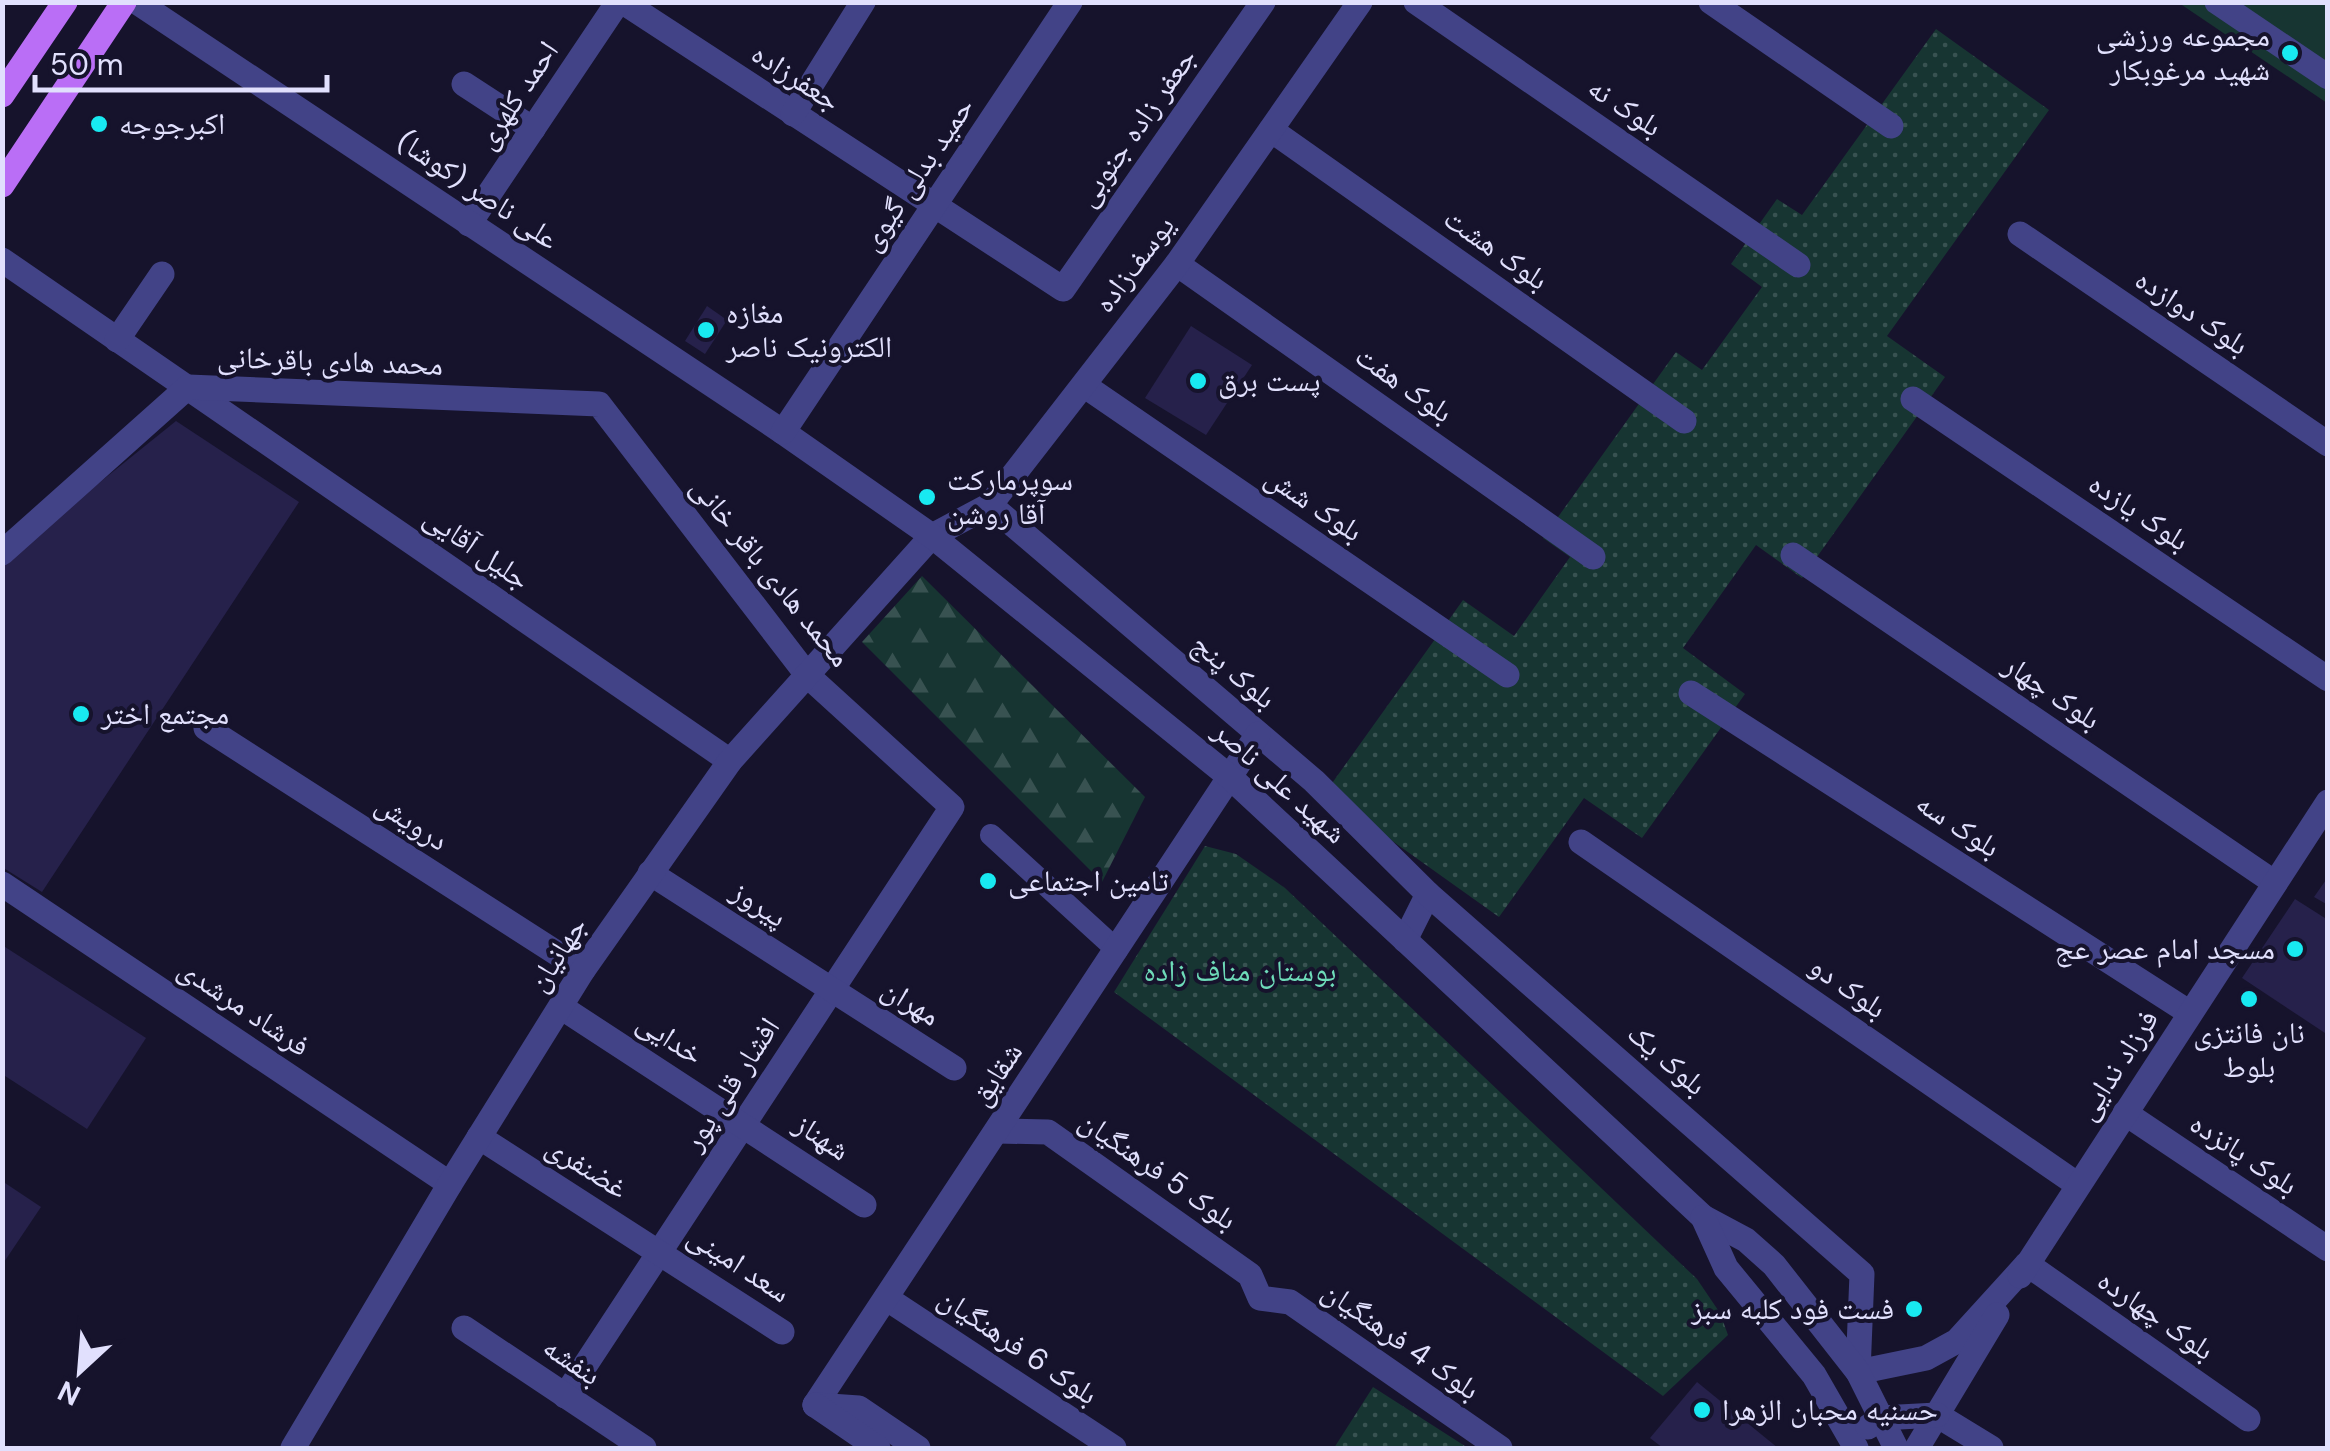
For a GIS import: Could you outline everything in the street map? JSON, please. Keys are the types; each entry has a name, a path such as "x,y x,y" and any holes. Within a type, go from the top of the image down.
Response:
{"main road":[{"path":"2,95 12,61 65,2"},
{"path":"2,185 124,2"}],"street":[{"name":"علی ناصر (کوشا)","path":"137,2 783,432"},
{"name":"احمد کلهری","path":"470,224 620,2"},
{"name":"جعفرزاده","path":"620,2 1063,289"},
{"path":"793,114 862,2"},
{"name":"حمید بدلی گیوی","path":"783,432 1070,2"},
{"name":"یوسف‌زاده","path":"932,536 990,505 1177,264 1360,2"},
{"name":"بلوک نه","path":"1416,2 1798,265"},
{"path":"1711,2 1891,126"},
{"path":"2217,2 2328,77"},
{"name":"جعفر زاده جنوبی","path":"1063,289 1258,4"},
{"path":"464,84 533,129"},
{"name":"بلوک هشت","path":"1270,130 1684,421"},
{"name":"بلوک دوازده","path":"2020,234 2328,444"},
{"name":"جلیل آقایی","path":"2,260 730,761"},
{"name":"بلوک هفت","path":"1177,264 1593,557"},
{"path":"117,340 162,274"},
{"name":"بلوک شش","path":"1085,386 1507,676"},
{"name":"محمد هادی باقرخانی","path":"2,552 188,388 598,404"},
{"name":"بلوک یازده","path":"1913,399 2328,679"},
{"name":"محمد هادی باقر خانی","path":"598,404 808,676 952,807"},
{"name":"شهید علی ناصر","path":"783,432 932,536 1231,778 1702,1216 1746,1240 1774,1265 1858,1372 1896,1448"},
{"name":"بلوک پنج","path":"990,505 1314,781 1428,894"},
{"name":"جهانیان","path":"293,1448 479,1137 583,970 650,874 730,761 932,536"},
{"name":"بلوک چهار","path":"1792,555 2275,884"},
{"name":"بلوک سه","path":"1691,693 2190,1012"},
{"name":"درویش","path":"206,728 583,970"},
{"name":"شقایق","path":"815,1405 1258,734"},
{"name":"فرزاد ندایی","path":"2027,1264 2328,802"},
{"name":"افشار قلی پور","path":"564,1396 952,807"},
{"name":"بلوک دو","path":"1581,842 2078,1186"},
{"name":"پیروز","path":"650,874 832,990"},
{"name":"فرشاد مرشدی","path":"2,884 450,1184"},
{"path":"1405,940 1428,894"},
{"name":"بلوک یک","path":"1428,894 1862,1274 1858,1372"},
{"name":"مهران","path":"832,990 954,1068"},
{"name":"خدایی","path":"562,1008 744,1124"},
{"name":"بلوک پانزده","path":"2125,1112 2328,1249"},
{"name":"شهناز","path":"744,1124 864,1205"},
{"name":"بلوک 5 فرهنگیان","path":"998,1131 1048,1132 1250,1275 1260,1298"},
{"name":"غضنفری","path":"479,1137 660,1251"},
{"name":"شهید علی ناصر","path":"1702,1216 1726,1268 1814,1374 1854,1444"},
{"name":"سعد امینی","path":"660,1251 782,1332"},
{"path":"1858,1372 1926,1358 1957,1341 2027,1264"},
{"path":"1917,1448 2027,1264"},
{"name":"بلوک چهارده","path":"2027,1264 2248,1419"},
{"name":"بلوک 6 فرهنگیان","path":"886,1298 1114,1448"},
{"name":"بلوک 4 فرهنگیان","path":"1260,1298 1290,1302 1500,1448"},
{"name":"بنفشه","path":"464,1328 644,1448"},
{"path":"815,1405 878,1448"},
{"path":"815,1405 859,1408 918,1448"},
{"path":"1854,1444 1881,1418 1938,1416 1992,1448"}],"lane":[{"path":"991,835 1118,950"}],"green space":[{"name":"مجموعه ورزشی شهید مرغوبکار","path":"2179,3 2327,3 2327,103"},
{"path":"1936,29 2049,110 1887,336 1945,377 1802,578 1756,545 1683,648 1745,694 1642,838 1584,798 1499,917 1325,793 1463,600 1514,636 1570,557 1543,538 1676,352 1702,370 1762,287 1731,264 1777,199 1802,215"},
{"path":"922,576 1145,797 1102,882 862,642"},
{"name":"بوستان مناف زاده","path":"1205,846 1236,854 1285,888 1697,1279 1720,1313 1728,1335 1663,1396 1114,992"},
{"path":"1373,1387 1468,1448 1334,1448"}],"building":[{"name":"مغازه الکترونیک ناصر","path":"707,306 727,320 705,354 685,341"},
{"name":"پست برق","path":"1191,326 1252,365 1206,435 1145,398"},
{"name":"مجتمع اختر","path":"176,421 299,502 42,892 2,867 2,561"},
{"path":"2328,877 2328,905 2314,897"},
{"name":"مسجد امام عصر عج","path":"2295,899 2328,920 2328,1035 2242,978"},
{"path":"2,945 146,1038 87,1129 2,1074"},
{"path":"2,1181 41,1207 2,1265"},
{"name":"حسنیه محبان الزهرا","path":"1697,1382 1778,1448 1663,1448 1650,1438"}],"place":[{"name":"مجموعه ورزشی شهید مرغوبکار","path":"2290,53"},
{"name":"اکبرجوجه","path":"99,124"},
{"name":"مغازه الکترونیک ناصر","path":"706,330"},
{"name":"پست برق","path":"1198,381"},
{"name":"سوپرمارکت آقا روشن","path":"927,497"},
{"name":"مجتمع اختر","path":"81,714"},
{"name":"تامین اجتماعی","path":"988,881"},
{"name":"مسجد امام عصر عج","path":"2295,949"},
{"name":"نان فانتزی بلوط","path":"2249,999"},
{"name":"فست فود کلبه سبز","path":"1914,1309"},
{"name":"حسنیه محبان الزهرا","path":"1702,1410"}]}
